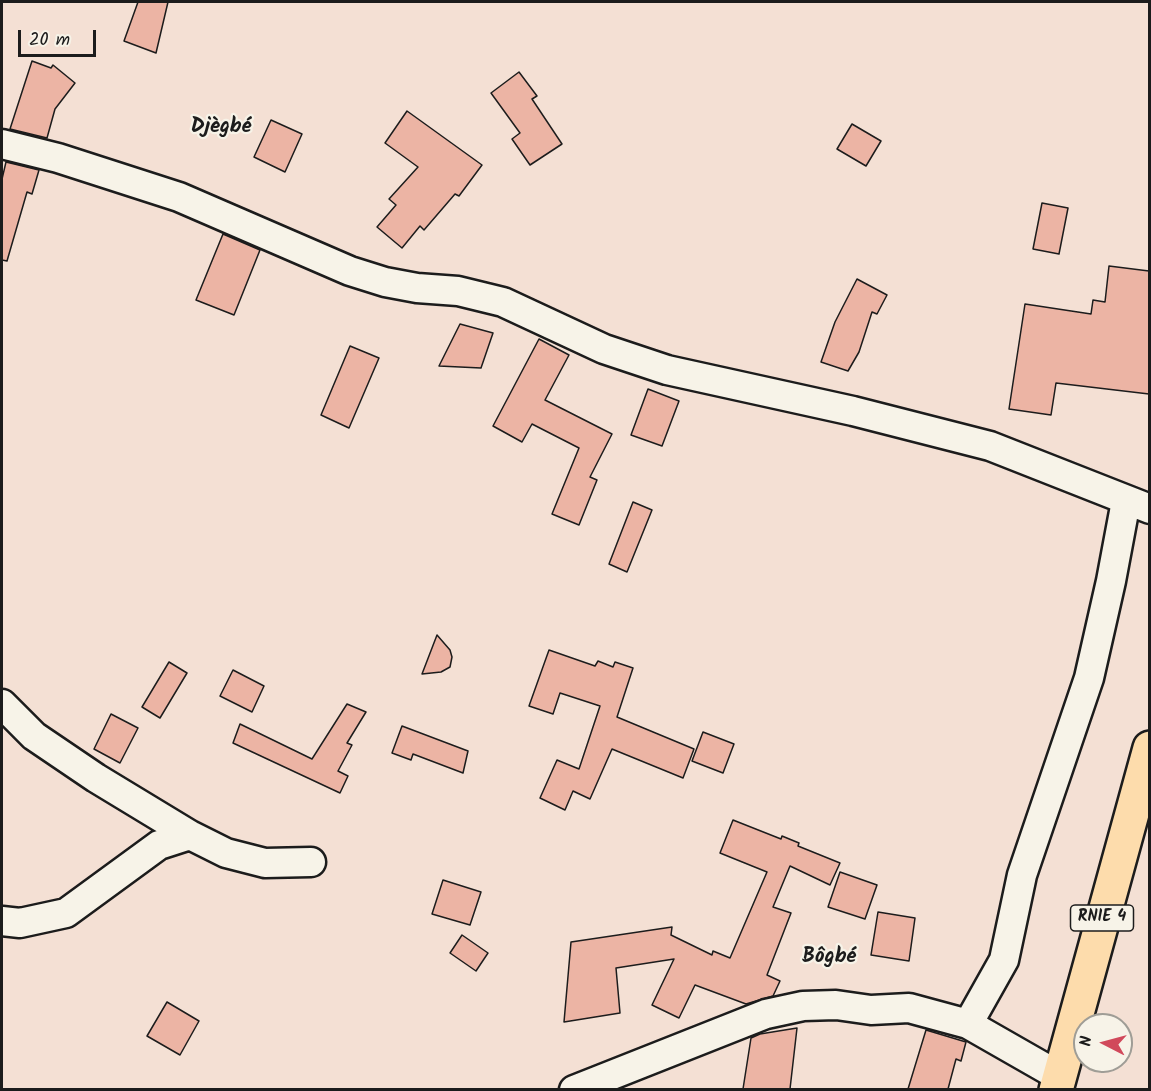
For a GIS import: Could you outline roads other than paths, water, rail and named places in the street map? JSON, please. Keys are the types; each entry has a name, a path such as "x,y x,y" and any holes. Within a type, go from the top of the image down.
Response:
{"main road":[{"name":"RNIE 4","path":"1058,1083 1149,748"}],"street":[{"path":"2,144 70,162 179,197 350,271 385,282 417,288 458,291 503,302 604,348 667,370 853,411 990,446 1138,505 1111,581 1089,678 1022,875 1004,960 968,1024"},
{"path":"2,704 34,736 96,778 190,835 226,853 265,863 310,862"},
{"path":"2,921 20,923 66,913 159,845 190,835"},
{"path":"574,1089 766,1014 803,1006 836,1005 871,1010 909,1008 968,1024 1058,1083"}],"district":[{"name":"Djègbé","path":"221,128"},
{"name":"Bôgbé","path":"829,958"}]}
